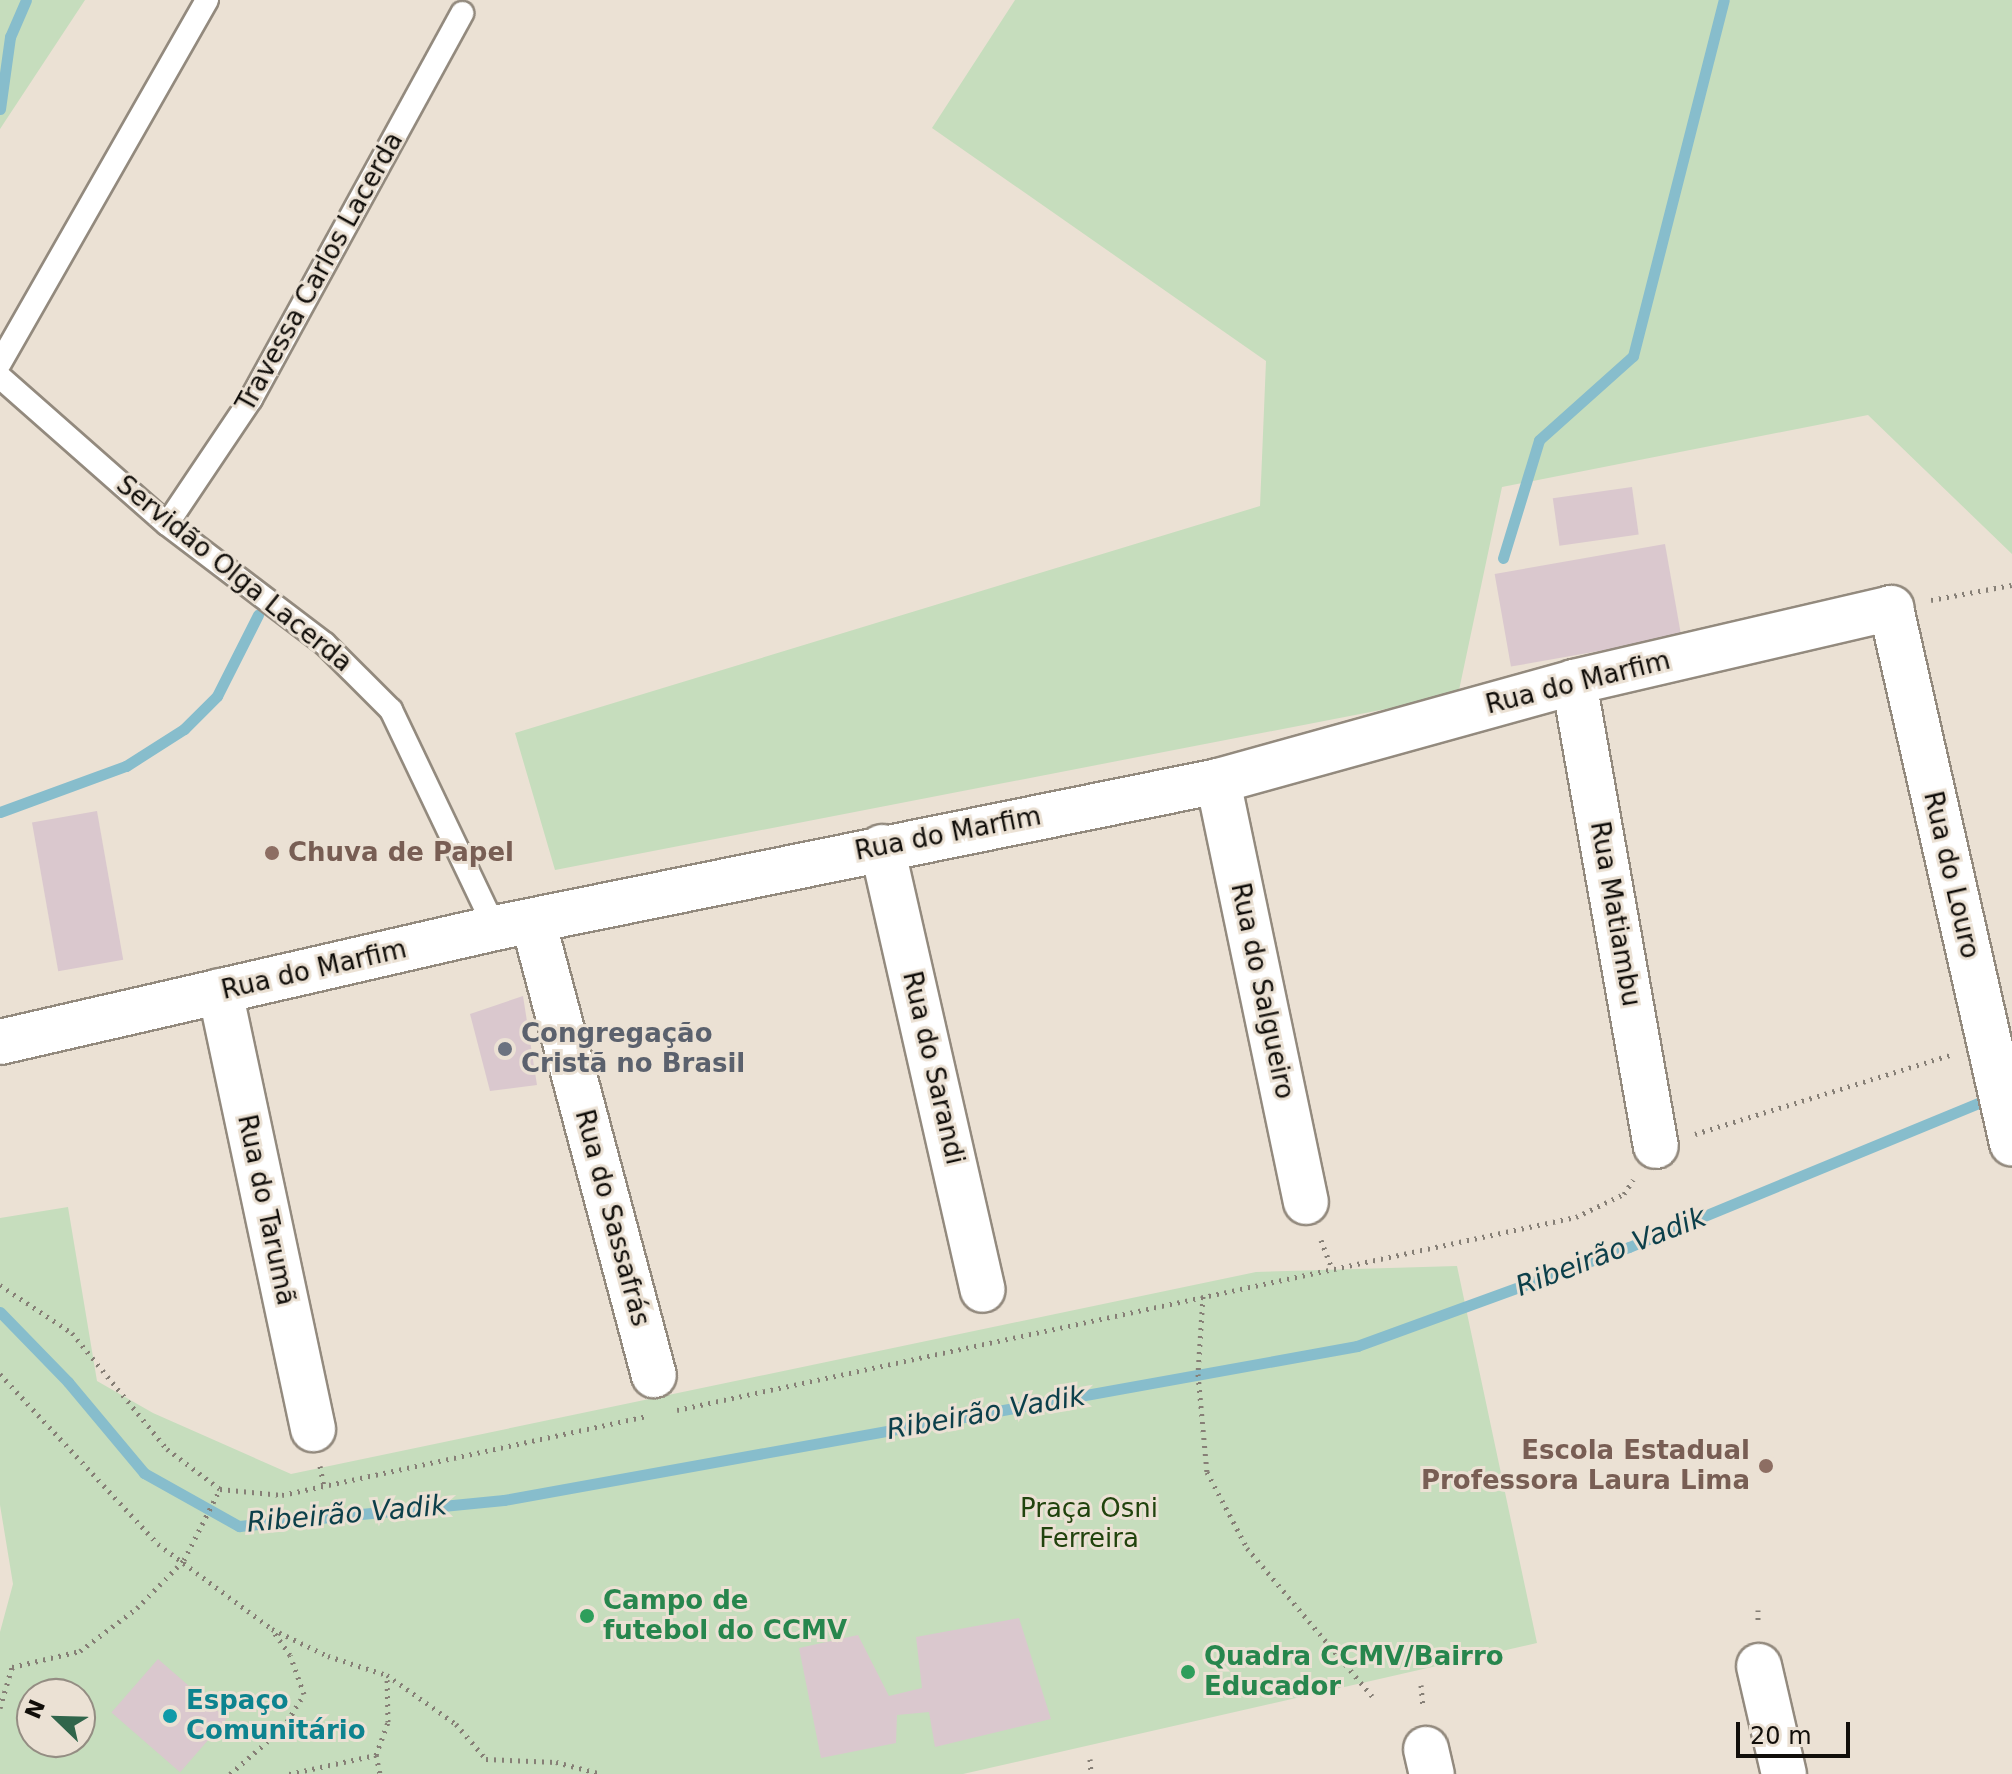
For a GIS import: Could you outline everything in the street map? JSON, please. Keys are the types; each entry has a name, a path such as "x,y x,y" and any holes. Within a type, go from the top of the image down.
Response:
{"street":[{"name":"Rua do Marfim","path":"0,1042 514,925 882,847 1218,781 1574,682 1891,608"},
{"name":"Rua do Louro","path":"1891,608 2011,1140"},
{"name":"Rua Matiambu","path":"1574,682 1656,1146"},
{"name":"Rua do Salgueiro","path":"1218,781 1306,1202"},
{"name":"Rua do Sarandi","path":"882,847 983,1290"},
{"name":"Rua do Sassafrás","path":"514,925 654,1375"},
{"name":"Rua do Tarumã","path":"220,991 313,1429"},
{"path":"1759,1666 1784,1774"}],"lane":[{"path":"0,363 207,0"},
{"name":"Travessa Carlos Lacerda","path":"167,524 251,399 462,13"},
{"name":"Servidão Olga Lacerda","path":"0,377 167,524 325,644 391,710 514,925"}],"path":[{"path":"1891,608 2012,585"},
{"path":"1203,1296 1198,1374 1207,1472 1247,1548 1372,1696"},
{"path":"0,1374 158,1544 184,1560 272,1629 328,1656 387,1675 456,1724 486,1759 556,1762 602,1774"},
{"path":"0,1708 12,1667 80,1651 137,1608 184,1560 220,1489"},
{"path":"230,1774 283,1728 304,1694 290,1655 272,1629"},
{"path":"380,1774 376,1755 388,1722 387,1675"},
{"path":"289,1774 376,1755"},
{"path":"1090,1759 1091,1774"}],"green space":[{"path":"0,0 85,0 0,129"},
{"path":"1015,0 2012,0 2012,554 1868,415 1502,487 1458,695 555,870 515,733 1260,506 1266,361 932,128"},
{"name":"Praça Osni Ferreira","path":"68,1207 97,1381 153,1413 291,1474 1256,1272 1457,1266 1537,1643 963,1774 0,1774 0,1632 13,1584 0,1505 0,1218"}],"building":[{"path":"1632,487 1639,535 1559,546 1553,498"},
{"path":"1665,544 1681,637 1511,667 1495,574"},
{"path":"97,811 123,960 58,971 32,822"},
{"name":"Congregação Cristã no Brasil","path":"523,996 537,1085 490,1091 470,1014"},
{"path":"1019,1618 1051,1719 935,1747 929,1712 897,1715 896,1743 821,1758 799,1648 858,1635 889,1696 922,1688 916,1637"},
{"name":"Espaço Comunitário","path":"158,1659 227,1719 180,1772 111,1713"}],"waterway":[{"path":"0,109 10,37 26,0"},
{"path":"1503,558 1539,440 1633,356 1724,0"},
{"path":"0,812 126,766 184,729 217,696 258,615"},
{"name":"Ribeirão Vadik","path":"0,1312 68,1382 144,1473 239,1526 504,1500 1357,1346 1629,1247 1993,1097"}],"place":[{"name":"Chuva de Papel","path":"272,853"},
{"name":"Congregação Cristã no Brasil","path":"505,1049"},
{"name":"Escola Estadual Professora Laura Lima","path":"1766,1466"},
{"name":"Campo de futebol do CCMV","path":"587,1616"},
{"name":"Quadra CCMV/Bairro Educador","path":"1188,1672"},
{"name":"Espaço Comunitário","path":"170,1716"}]}
